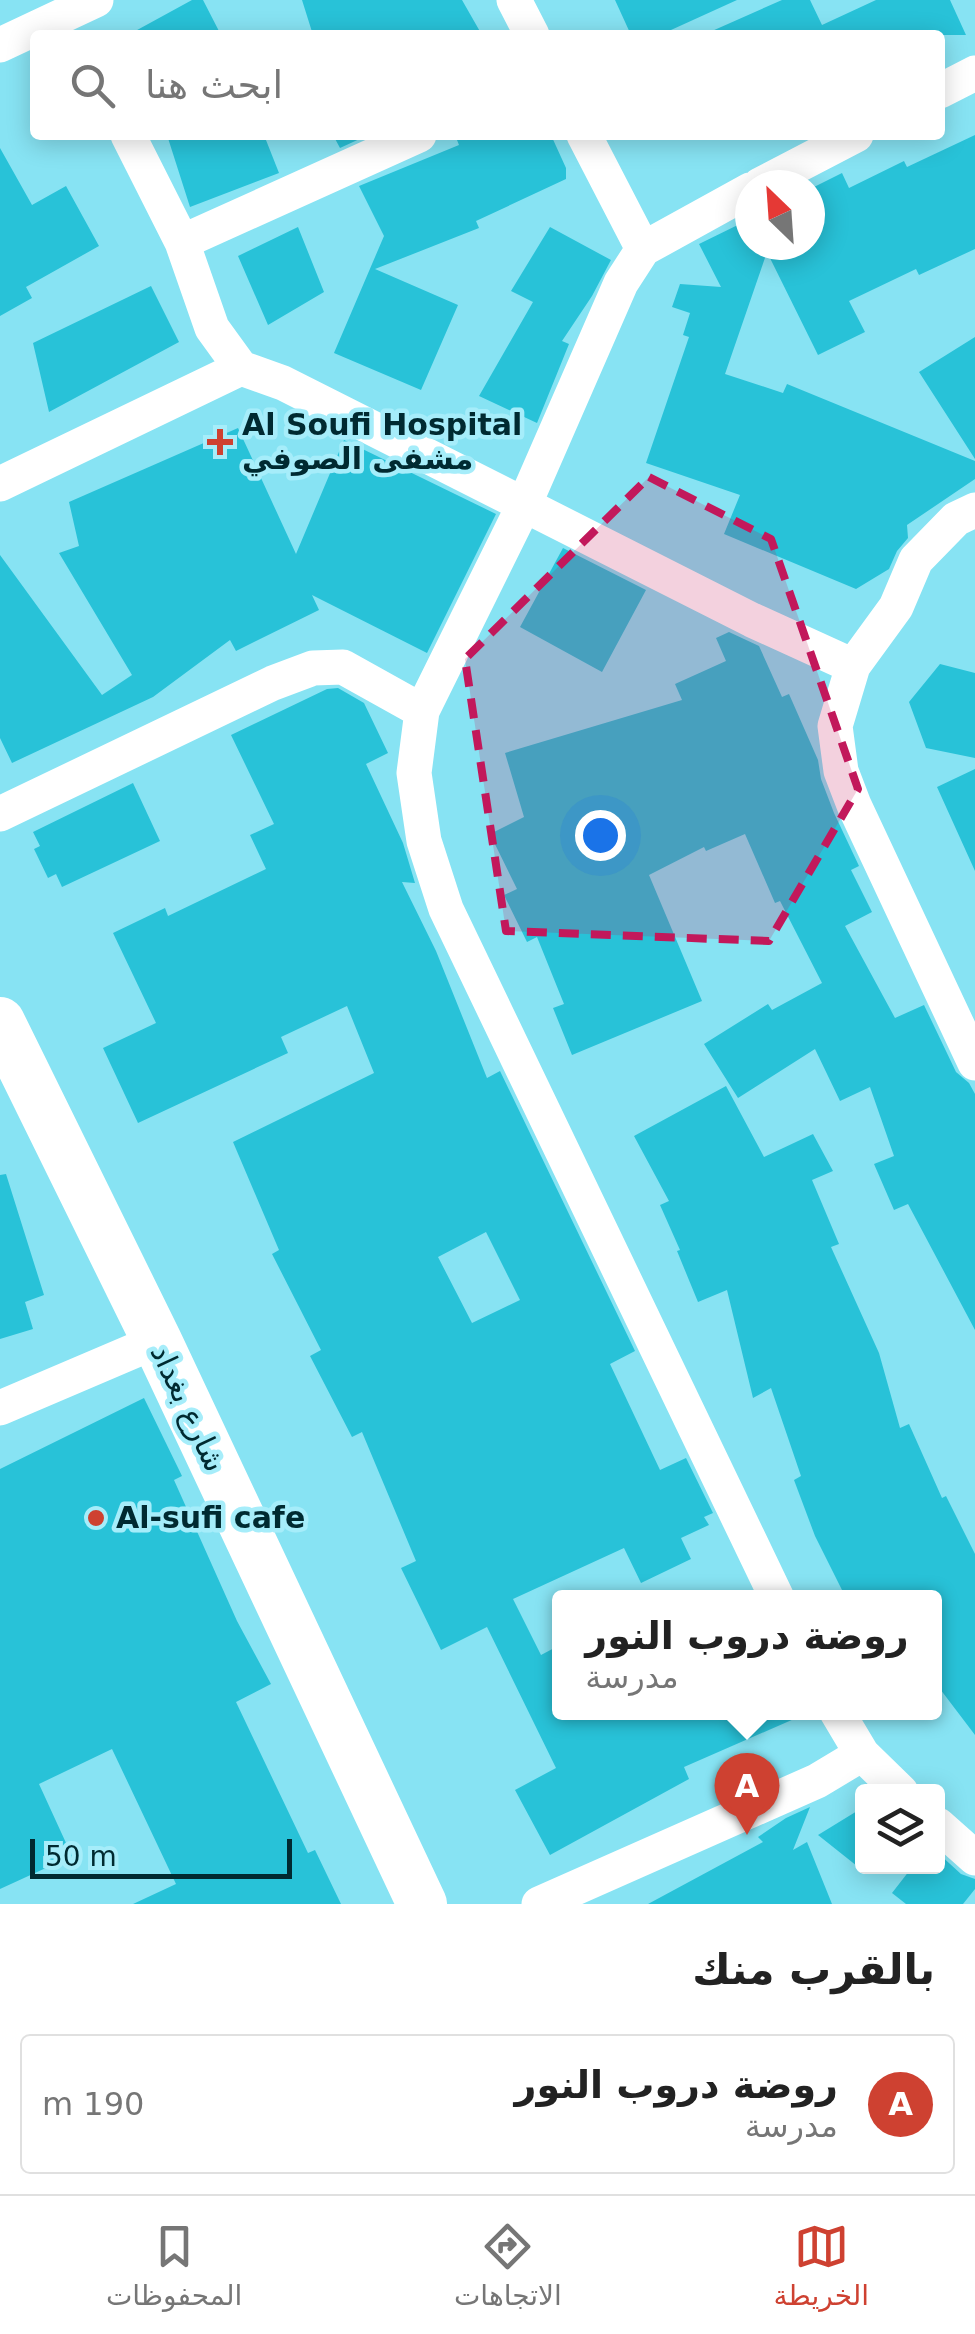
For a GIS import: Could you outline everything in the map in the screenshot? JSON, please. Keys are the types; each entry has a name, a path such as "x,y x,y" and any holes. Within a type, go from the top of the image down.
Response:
{"main road":[{"name":"شارع بغداد","path":"0,1022 157,1341 422,1904"}],"street":[{"path":"514,0 529,30"},
{"path":"42,30 85,15"},
{"path":"0,45 30,34"},
{"path":"945,89 975,73"},
{"path":"131,140 182,242 212,328 241,368 283,384 752,620 853,666"},
{"path":"182,242 408,140"},
{"path":"587,140 643,249"},
{"path":"789,170 846,140"},
{"path":"735,198 643,249 620,283 524,505 422,710 414,773 424,841 446,909 774,1590"},
{"path":"0,484 241,368"},
{"path":"975,510 956,518 916,560 896,607 853,666 834,726 841,771 854,805 975,1062"},
{"path":"0,814 273,682 313,668 343,667 422,710"},
{"path":"0,1408 157,1341"},
{"path":"842,1720 862,1754 894,1784"},
{"path":"539,1904 817,1782 862,1754"},
{"path":"945,1831 975,1858"}],"highlighted area":[{"path":"649,477 771,539 858,789 769,941 506,931 465,659"}],"building":[{"path":"192,0 203,0 218,30 137,30"},
{"path":"302,0 462,0 479,30 311,30"},
{"path":"615,0 737,0 671,30 629,30"},
{"path":"782,0 810,0 822,25 876,0 950,0 966,35 945,35 945,30 714,30"},
{"path":"975,135 975,249 919,275 916,269 849,301 865,332 818,355 771,260 825,260 825,182 842,173 849,188 904,161 907,167"},
{"path":"169,140 266,140 279,173 190,207"},
{"path":"336,140 357,140 340,148"},
{"path":"457,140 553,140 566,168 566,179 476,221 479,228 375,269 458,305 421,390 334,353 384,236 359,186 459,145"},
{"path":"0,148 32,205 66,186 99,246 26,287 32,298 0,316"},
{"path":"735,226 735,260 764,260 725,374 783,393 787,384 975,461 975,479 907,525 908,538 889,569 856,589 724,534 740,495 646,463 689,337 683,335 690,313 672,307 680,284 721,287 699,244"},
{"path":"298,227 324,292 268,325 238,256"},
{"path":"550,227 611,260 562,341 569,344 537,423 479,396 533,302 511,291"},
{"path":"151,286 179,342 49,412 33,343"},
{"path":"975,337 975,459 919,372"},
{"path":"238,428 296,554 344,440 496,514 427,653 312,595 319,610 236,651 230,640 153,697 12,763 0,738 0,555 102,695 132,675 59,553 79,546 69,502"},
{"path":"563,548 646,590 602,672 520,627"},
{"path":"729,632 759,646 782,697 789,694 818,760 834,813 859,866 851,870 872,912 845,926 895,1018 924,1005 956,1072 975,1094 975,1330 908,1204 894,1210 874,1164 894,1156 870,1087 840,1101 815,1049 738,1098 704,1044 768,1004 772,1010 822,983 780,901 775,903 745,834 706,851 704,847 649,875 702,1001 572,1055 553,1008 564,1004 537,937 527,942 504,895 517,889 490,834 524,817 505,753 682,700 675,684 726,661 716,638"},
{"path":"940,664 975,673 975,758 926,748 909,702"},
{"path":"338,688 364,703 388,753 366,764 403,843 415,883 402,882 436,951 487,1078 500,1071 635,1351 610,1364 660,1470 686,1458 713,1513 704,1517 709,1525 681,1538 691,1559 641,1583 624,1548 513,1599 541,1655 552,1649 552,1720 792,1720 684,1767 689,1779 550,1855 515,1790 556,1768 487,1627 441,1650 401,1568 416,1561 362,1432 352,1437 310,1356 321,1350 272,1254 279,1250 233,1142 374,1073 347,1006 281,1037 288,1053 138,1123 103,1048 156,1023 113,933 165,908 168,916 266,869 250,835 274,824 231,735 327,689","holes":["486,1232 520,1300 472,1323 438,1257"]},
{"path":"975,769 975,871 937,787"},
{"path":"133,783 160,841 62,887 56,874 48,878 34,849 40,846 33,832"},
{"path":"726,1086 764,1157 813,1134 833,1171 812,1180 839,1244 831,1247 879,1353 900,1428 909,1424 942,1498 946,1496 975,1554 975,1735 942,1692 942,1590 842,1590 815,1536 794,1480 801,1476 771,1388 753,1398 727,1290 698,1302 660,1205 669,1201 634,1136"},
{"path":"6,1174 44,1295 25,1302 33,1329 0,1339 0,1175"},
{"path":"144,1398 182,1476 174,1480 237,1621 271,1684 236,1702 308,1853 315,1850 341,1904 133,1904 176,1884 112,1749 39,1784 72,1856 0,1889 0,1469"},
{"path":"810,1807 793,1850 807,1842 832,1904 648,1904 763,1842 758,1837"},
{"path":"855,1812 855,1864 818,1835"},
{"path":"945,1859 961,1874 975,1879 975,1889 963,1904 906,1904 892,1893 907,1874 945,1874"}],"place":[{"name":"Al Soufi Hospital مشفى الصوفي","path":"220,442"},
{"name":"Al-sufi cafe","path":"96,1518"},
{"name":"روضة دروب النور","path":"747,1835"}]}
